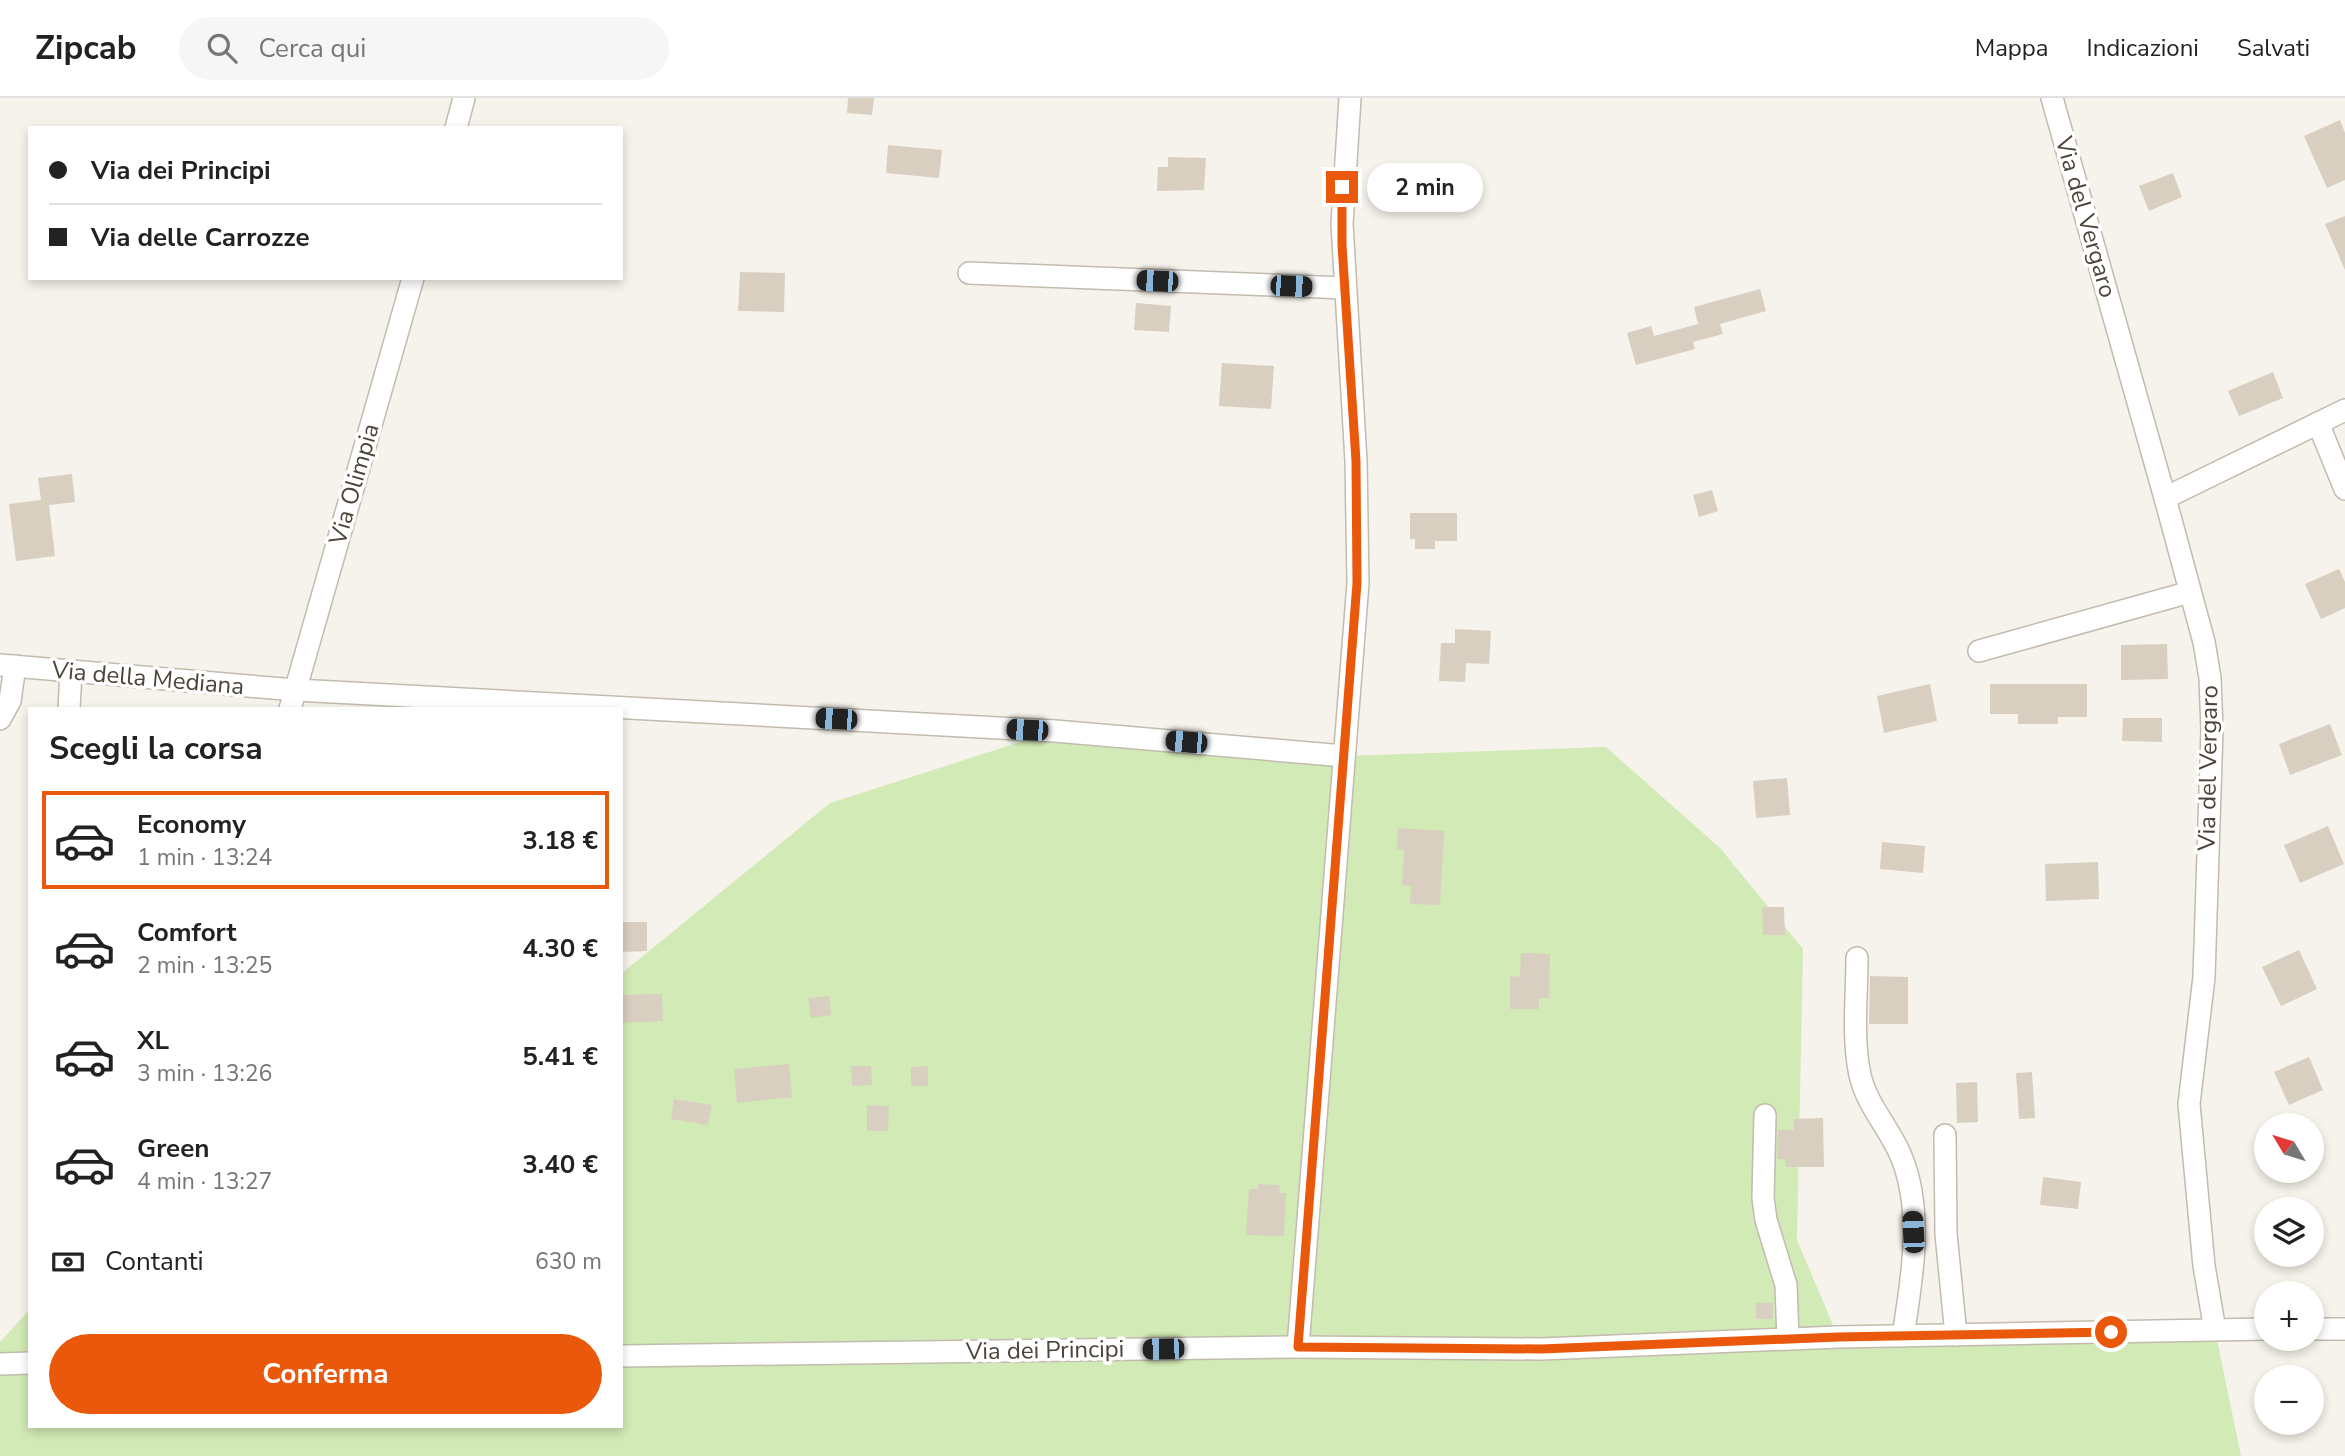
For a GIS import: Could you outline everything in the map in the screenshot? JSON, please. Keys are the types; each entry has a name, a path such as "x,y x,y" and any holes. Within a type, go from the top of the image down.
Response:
{"street":[{"path":"457,126 464,98"},
{"path":"1298,1347 1355,633 1358,541 1342,199 1350,98"},
{"name":"Via del Vergaro","path":"2052,98 2165,498 2208,665 2212,730 2204,977 2189,1112 2204,1266 2215,1330"},
{"path":"969,273 1345,288"},
{"name":"Via Olimpia","path":"293,700 412,280"},
{"path":"2165,498 2345,410"},
{"path":"2318,423 2345,489"},
{"path":"1979,651 2190,592"},
{"path":"0,719 10,701 7,665"},
{"name":"Via della Mediana","path":"7,665 293,700 555,707"},
{"path":"69,707 71,671"},
{"name":"Via della Mediana","path":"623,710 1055,731 1344,756"},
{"path":"1857,958 1859,1071 1871,1105 1904,1162 1911,1198 1913,1248 1903,1336"},
{"path":"1765,1115 1763,1198 1766,1220 1787,1285 1788,1339"},
{"path":"1945,1135 1947,1247 1956,1335"},
{"name":"Via dei Principi","path":"623,1356 1298,1347 1541,1349 1788,1339 2254,1329"},
{"path":"2324,1329 2345,1329"},
{"path":"0,1364 28,1363"}],"green space":[{"path":"1055,731 1344,756 1606,747 1720,848 1803,949 1797,1240 1838,1337 2215,1330 2241,1456 0,1456 0,1342 28,1311 28,1428 623,1428 623,972 830,803"}],"building":[{"path":"848,98 874,98 872,115 847,113"},
{"path":"2340,120 2345,133 2345,180 2327,188 2304,136"},
{"path":"888,145 942,150 939,178 886,173"},
{"path":"1168,157 1206,158 1204,190 1157,191 1158,167 1168,167"},
{"path":"2173,173 2182,197 2149,211 2139,186"},
{"path":"2345,216 2345,270 2325,224"},
{"path":"740,272 785,273 784,312 738,311"},
{"path":"1760,289 1766,311 1720,324 1723,334 1693,342 1695,349 1636,365 1627,333 1651,326 1654,336 1698,324 1694,307"},
{"path":"1136,303 1171,306 1169,332 1134,330"},
{"path":"1222,363 1274,366 1271,409 1219,406"},
{"path":"2273,372 2283,398 2239,416 2228,391"},
{"path":"72,474 75,502 49,505 55,556 16,561 9,504 41,500 38,478"},
{"path":"1712,490 1718,511 1699,517 1693,495"},
{"path":"1410,513 1457,513 1457,541 1435,541 1435,549 1415,549 1415,539 1410,539"},
{"path":"2339,569 2345,582 2345,608 2321,619 2305,584"},
{"path":"1455,629 1491,631 1489,664 1466,663 1465,682 1439,681 1441,643 1455,643"},
{"path":"2167,644 2168,679 2121,680 2121,645"},
{"path":"1930,684 1937,721 1884,733 1877,696"},
{"path":"1990,684 2087,684 2087,717 2058,717 2058,724 2018,724 2018,714 1990,714"},
{"path":"2123,718 2162,718 2162,742 2122,741"},
{"path":"2330,724 2342,755 2290,775 2279,744"},
{"path":"1787,778 1790,815 1756,818 1753,781"},
{"path":"2328,826 2344,864 2300,883 2284,845"},
{"path":"1398,828 1444,831 1440,905 1410,904 1411,886 1402,885 1404,850 1397,849"},
{"path":"1882,842 1925,846 1923,873 1880,869"},
{"path":"2098,862 2099,899 2046,901 2045,864"},
{"path":"1762,907 1784,907 1785,935 1763,935"},
{"path":"623,922 647,922 647,951 623,952"},
{"path":"2299,950 2317,989 2281,1006 2262,967"},
{"path":"1521,953 1550,954 1549,998 1539,998 1539,1009 1510,1009 1510,976 1520,977"},
{"path":"1870,976 1908,977 1908,1024 1869,1024"},
{"path":"662,994 663,1021 623,1023 623,995"},
{"path":"829,996 831,1015 811,1018 808,998"},
{"path":"2309,1057 2323,1090 2289,1105 2274,1072"},
{"path":"789,1064 792,1097 737,1103 734,1069"},
{"path":"851,1066 871,1066 872,1085 852,1086"},
{"path":"928,1066 928,1086 911,1086 911,1067"},
{"path":"2032,1072 2035,1118 2019,1119 2016,1073"},
{"path":"1977,1082 1978,1122 1957,1123 1956,1083"},
{"path":"674,1099 712,1105 708,1125 671,1119"},
{"path":"867,1105 889,1106 888,1131 867,1131"},
{"path":"1823,1118 1824,1167 1786,1167 1785,1159 1777,1159 1778,1130 1794,1130 1794,1119"},
{"path":"2043,1177 2081,1182 2078,1209 2040,1205"},
{"path":"1258,1184 1280,1185 1279,1193 1286,1193 1284,1236 1246,1235 1249,1189 1258,1189"},
{"path":"1756,1303 1773,1303 1773,1319 1756,1319"}],"route":[{"path":"1342,187 1342,245 1356,461 1357,583 1298,1347 1541,1349 1838,1337 2111,1332"}]}
